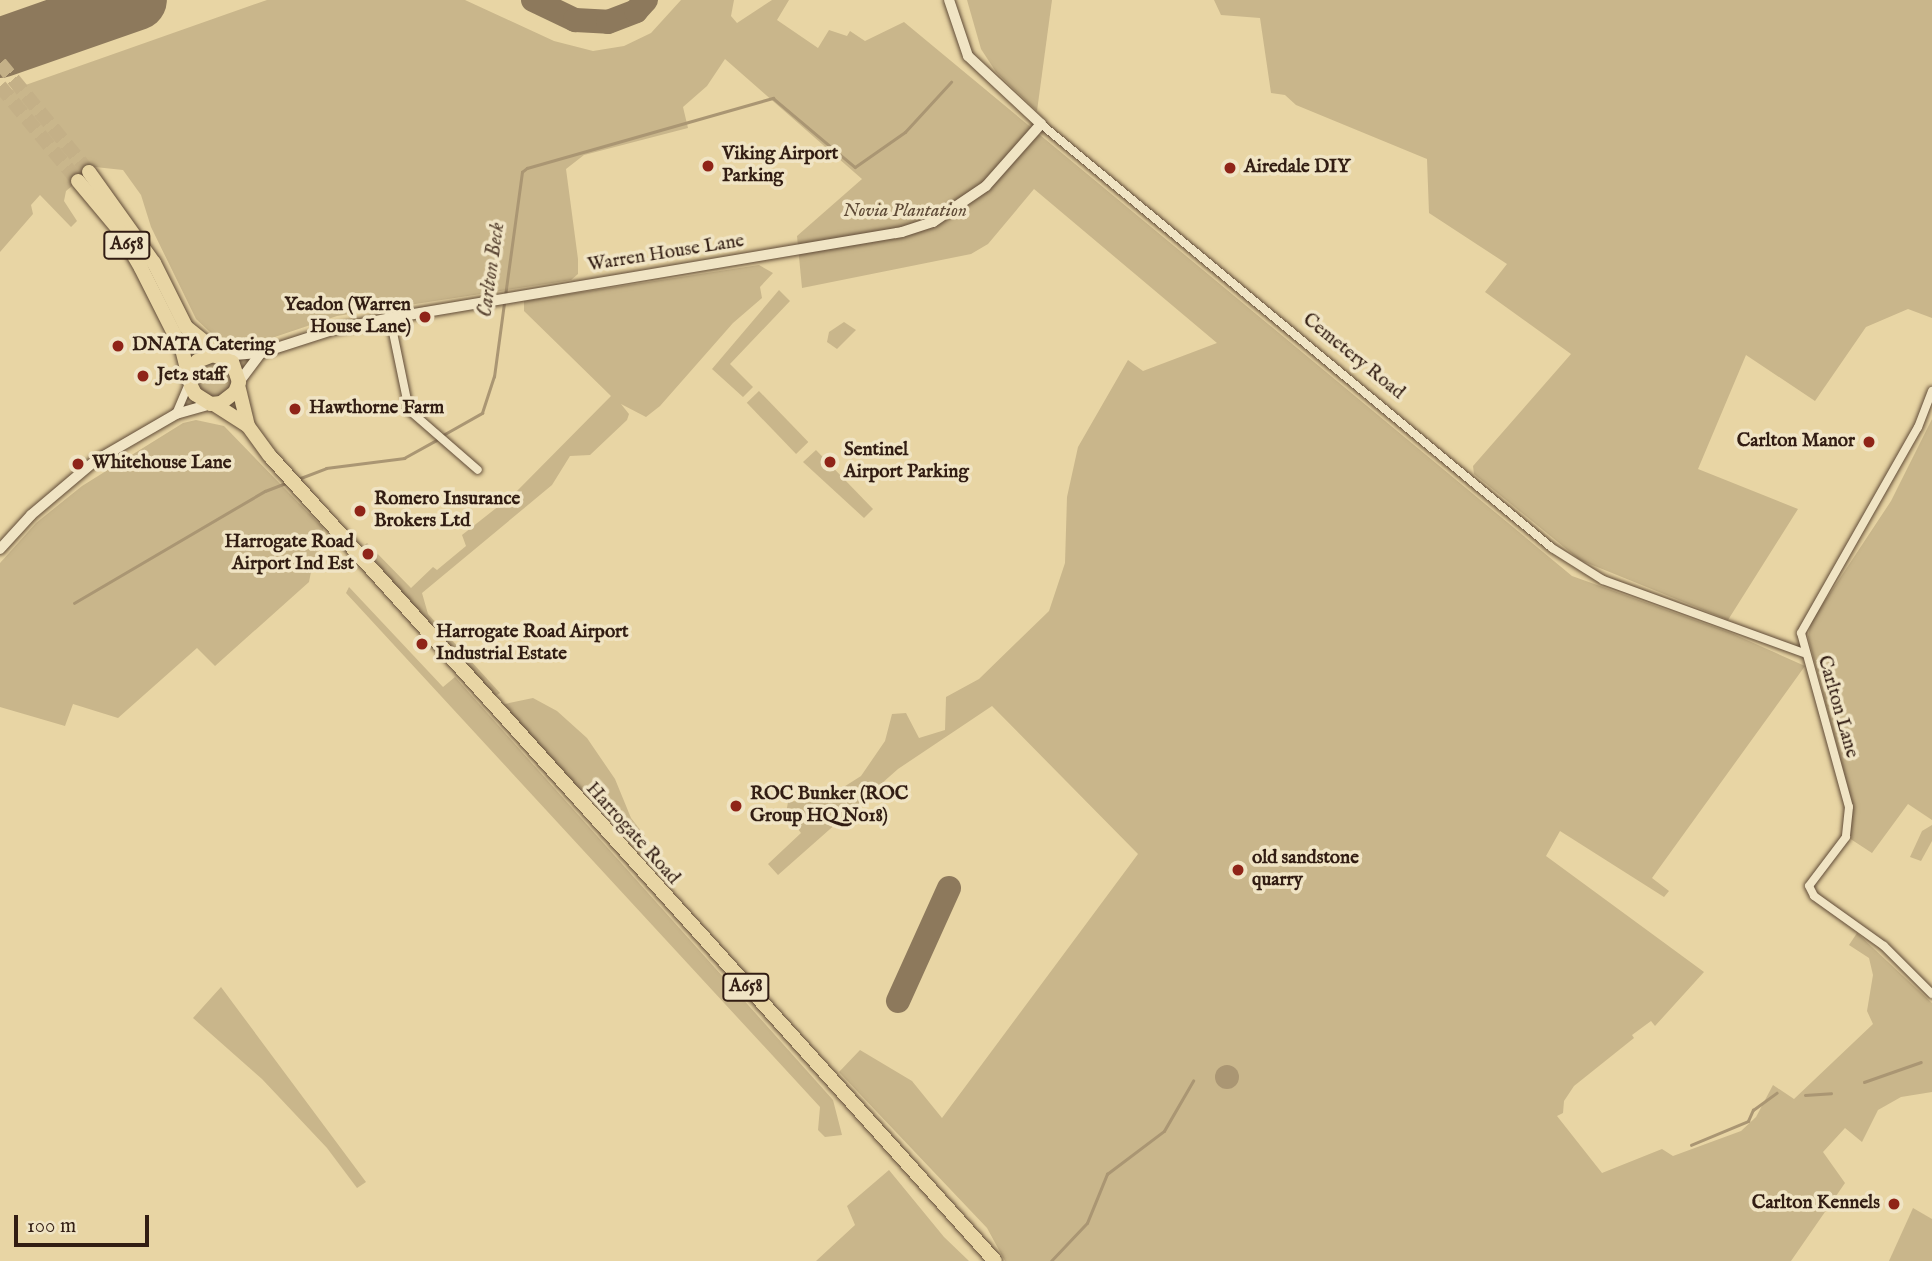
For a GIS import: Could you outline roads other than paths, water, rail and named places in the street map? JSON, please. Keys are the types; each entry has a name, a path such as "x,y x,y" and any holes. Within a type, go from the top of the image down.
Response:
{"highway":[{"name":"A658","path":"83,176 148,267 186,327 222,356"},
{"name":"A658","path":"148,267 182,349 190,379"},
{"path":"222,356 237,369 239,383 229,399 213,404 195,394 190,379 197,362 222,356"},
{"name":"Harrogate Road","path":"239,383 248,426"},
{"name":"Harrogate Road","path":"213,404 248,426 270,456 995,1261"}],"street":[{"name":"Cemetery Road","path":"949,0 968,56 1041,124 1552,548 1603,580 1804,653"},
{"name":"Warren House Lane","path":"222,356 261,354 332,330 390,318 902,232 933,222 986,186 1041,124"},
{"path":"390,318 409,410 422,423 454,445 478,470"},
{"path":"239,383 261,354"},
{"path":"176,414 190,379"},
{"name":"Carlton Lane","path":"1932,391 1918,427 1801,633 1804,653 1849,807 1846,837 1809,886 1814,896 1884,946 1932,994"},
{"path":"0,548 83,470 176,414 213,404"}],"waterway":[{"name":"Carlton Beck","path":"505,296 522,172 527,168 773,98 855,167 905,132 951,82"},
{"name":"Carlton Beck","path":"443,435 482,413 494,377 504,303"},
{"name":"Carlton Beck","path":"298,479 326,468 404,458 438,439"},
{"name":"Carlton Beck","path":"74,603 265,491 289,482"},
{"path":"1864,1082 1921,1062"},
{"path":"1051,1261 1087,1223 1107,1174 1164,1131 1193,1081"},
{"path":"1691,1145 1748,1121 1753,1110 1776,1093"},
{"path":"1805,1095 1831,1093"}],"tunnel":[{"path":"0,63 89,172"},
{"path":"0,86 78,181"}],"place":[{"name":"Viking Airport Parking","path":"708,166"},
{"name":"Airedale DIY","path":"1230,168"},
{"name":"Yeadon (Warren House Lane)","path":"425,317"},
{"name":"DNATA Catering","path":"118,346"},
{"name":"Jet2 staff","path":"143,376"},
{"name":"Hawthorne Farm","path":"295,409"},
{"name":"Carlton Manor","path":"1869,442"},
{"name":"Sentinel Airport Parking","path":"830,462"},
{"name":"Whitehouse Lane","path":"78,464"},
{"name":"Romero Insurance Brokers Ltd","path":"360,511"},
{"name":"Harrogate Road Airport Ind Est","path":"368,554"},
{"name":"Harrogate Road Airport Industrial Estate","path":"422,644"},
{"name":"ROC Bunker (ROC Group HQ No18)","path":"736,806"},
{"name":"old sandstone quarry","path":"1238,870"},
{"name":"Carlton Kennels","path":"1894,1204"}],"park label":[{"name":"Novia Plantation","path":"905,212"}]}
